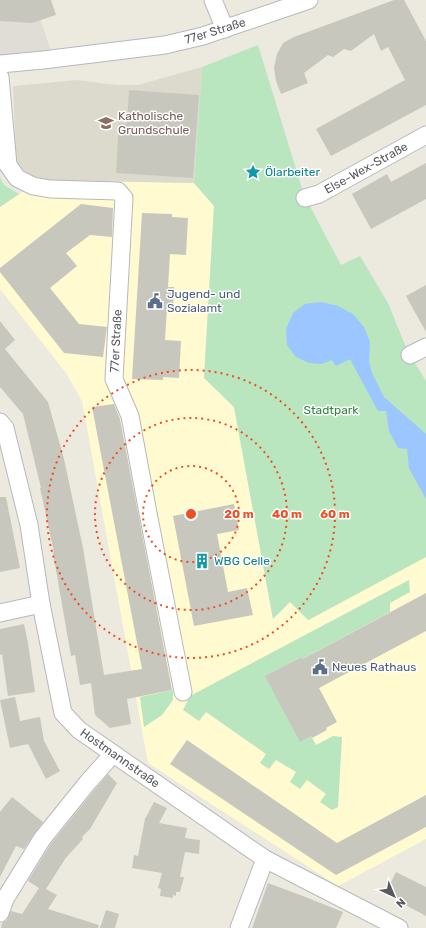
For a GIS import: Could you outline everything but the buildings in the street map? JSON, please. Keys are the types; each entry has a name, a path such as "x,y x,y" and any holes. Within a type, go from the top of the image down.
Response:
{"street":[{"path":"214,0 225,29"},
{"name":"77er Straße","path":"0,64 165,45 203,36 309,0"},
{"name":"77er Straße","path":"0,77 8,165 17,178 33,186 44,188 118,191 124,198 114,379 130,416 183,692"},
{"name":"Else-Wex-Straße","path":"305,198 319,194 426,136"},
{"path":"410,355 426,347"},
{"name":"Hostmannstraße","path":"0,422 5,428 29,525 41,604 63,713 79,730 265,859 400,928"},
{"path":"0,613 41,604"},
{"path":"0,913 5,899 42,839 88,782 113,754"},
{"path":"239,928 265,859"}],"shaded area":[{"path":"0,0 34,0 52,54 0,60"},
{"name":"Katholische Grundschule","path":"202,67 194,183 40,180 25,172 16,160 13,86 77,80 117,85 138,85"},
{"path":"40,180 194,183 214,206 204,377 234,407 273,619 290,602 309,620 426,557 426,839 338,886 148,763 82,401 66,373 0,289 0,207"}],"green space":[{"name":"Stadtpark","path":"258,45 304,195 341,265 360,256 388,303 408,352 426,381 426,557 308,620 290,602 273,619 234,407 204,378 214,206 194,183 202,67"},
{"path":"0,177 4,185 19,194 0,207"},
{"path":"409,580 410,592 390,603 390,612 303,659 302,657 266,676 300,741 311,736 316,745 333,736 342,737 338,807 332,810 320,802 326,794 307,780 300,789 290,782 296,772 276,760 269,769 260,763 266,754 206,712 199,721 183,710 190,696"},
{"path":"173,690 173,700 162,715 144,727 140,697"}],"water":[{"path":"321,302 338,306 353,314 364,327 370,342 369,361 372,373 384,397 426,434 426,499 409,468 407,449 398,448 389,431 386,411 378,411 350,359 336,366 332,360 321,364 309,363 296,357 287,345 286,329 293,313 305,304"}],"place":[{"name":"Katholische Grundschule","path":"106,123"},
{"name":"Ölarbeiter","path":"253,172"},
{"name":"Jugend- und Sozialamt","path":"155,301"},
{"name":"WBG Celle","path":"202,561"},
{"name":"Neues Rathaus","path":"320,667"}]}
